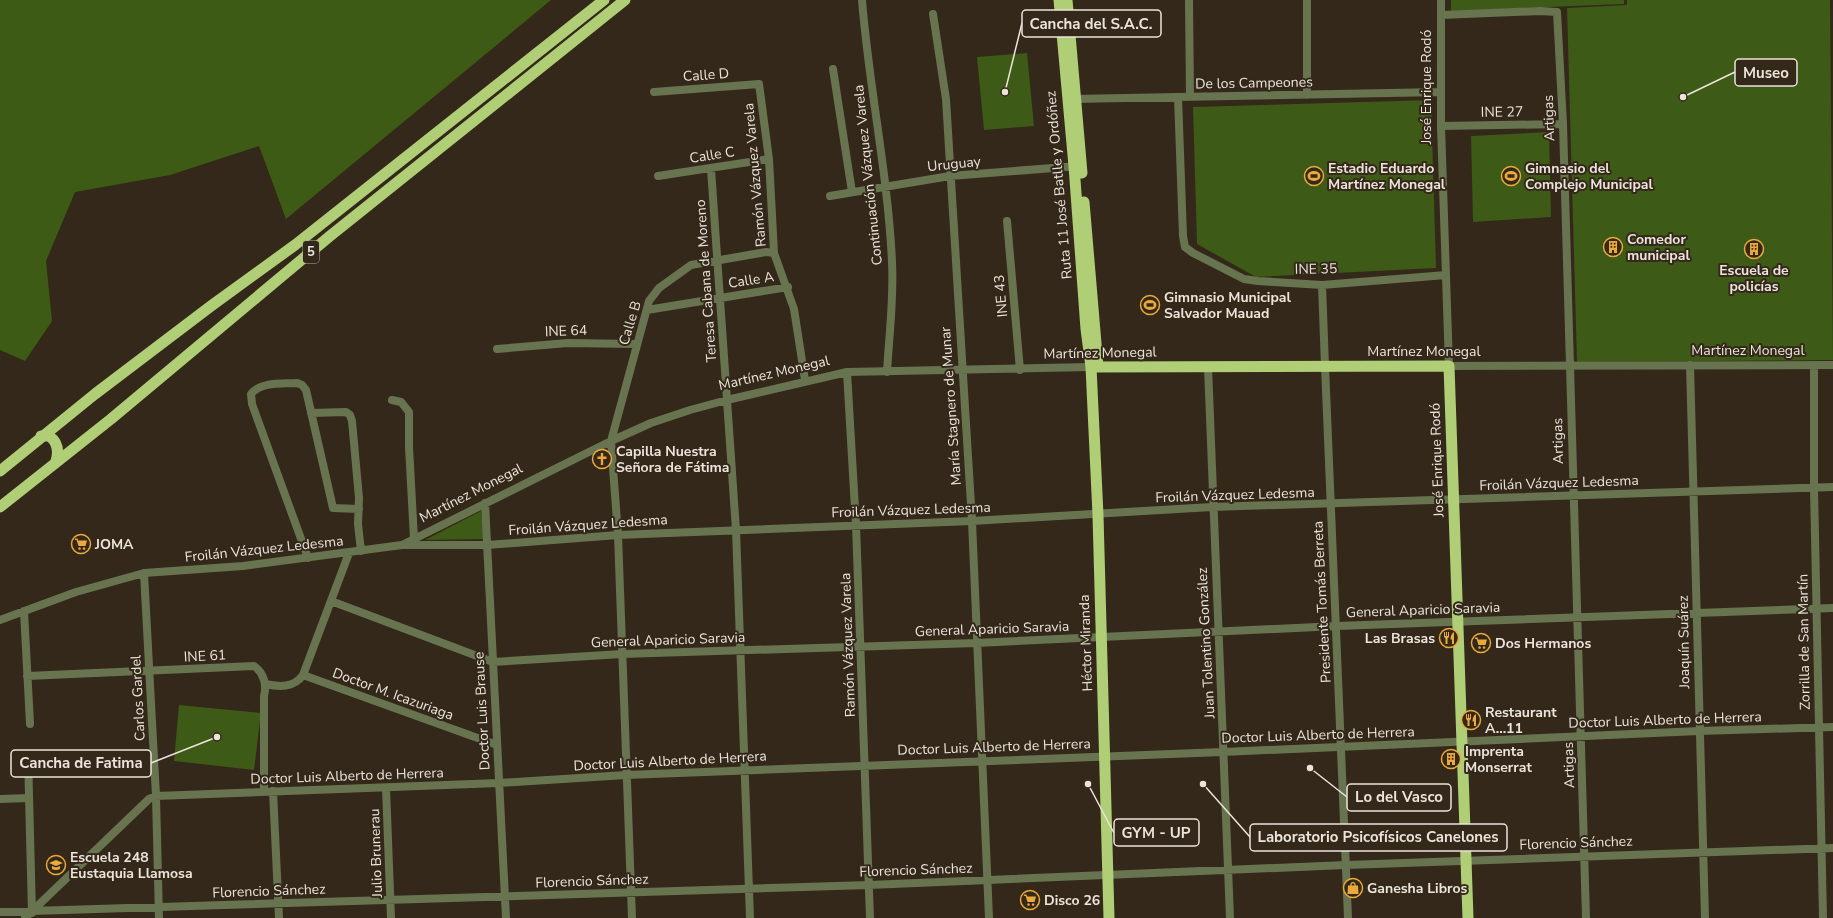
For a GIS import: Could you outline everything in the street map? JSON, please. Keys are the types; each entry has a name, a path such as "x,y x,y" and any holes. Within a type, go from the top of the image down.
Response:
{"highway":[{"name":"5","path":"0,471 41,436 211,306 295,245 604,0"},
{"name":"5","path":"0,507 56,461 111,419 360,211 626,0"},
{"name":"Ruta 11 José Batlle y Ordóñez","path":"1059,0 1078,166 1086,329 1095,367"},
{"name":"Ruta 11 José Batlle y Ordóñez","path":"1067,0 1071,99"},
{"name":"Martínez Monegal","path":"1095,367 1449,366"},
{"name":"José Enrique Rodó","path":"1449,366 1468,918"},
{"name":"Héctor Miranda","path":"1095,367 1109,918"},
{"path":"41,436 49,436 56,444 58,453 56,461"}],"street":[{"name":"Continuación Vázquez Varela","path":"862,0 864,31 885,186 892,264 887,372"},
{"path":"1189,0 1190,97"},
{"path":"1307,0 1308,95"},
{"name":"José Enrique Rodó","path":"1441,0 1441,126 1449,366"},
{"name":"Artigas","path":"1441,15 1540,11 1557,12 1563,124 1586,918"},
{"name":"María Stagnero de Munar","path":"933,14 946,99 972,521 976,643 989,918"},
{"path":"833,69 852,192"},
{"name":"Calle D","path":"654,92 760,84"},
{"name":"Ramón Vázquez Varela","path":"760,84 769,159 774,254 788,287 794,309 805,380"},
{"name":"De los Campeones","path":"1071,99 1442,92"},
{"name":"INE 35","path":"1178,97 1183,236 1185,247 1193,253 1244,279 1322,284 1446,275"},
{"name":"INE 27","path":"1441,126 1563,124"},
{"name":"Calle C","path":"658,176 769,159"},
{"name":"Uruguay","path":"830,196 950,176 1078,166"},
{"name":"Teresa Cabana de Moreno","path":"711,169 736,530 750,918"},
{"name":"INE 43","path":"1007,221 1020,370"},
{"name":"Calle B","path":"632,918 618,535 611,441 646,310 649,301 658,288 691,265 766,252 774,254"},
{"name":"Presidente Tomás Berreta","path":"1322,284 1348,918"},
{"name":"Calle A","path":"646,310 788,287"},
{"name":"INE 64","path":"497,349 568,343 637,344"},
{"name":"Joaquín Suárez","path":"1690,365 1705,918"},
{"name":"Zorrilla de San Martín","path":"1814,365 1814,488 1823,848 1823,918"},
{"name":"Martínez Monegal","path":"1449,366 1833,365"},
{"name":"Juan Tolentino González","path":"1208,366 1212,507 1219,632 1230,918"},
{"name":"Martínez Monegal","path":"402,545 611,441 651,423 727,400 805,380 847,372 1020,370 1095,367"},
{"name":"Ramón Vázquez Varela","path":"847,372 856,526 870,918"},
{"path":"308,558 252,404 251,394 255,390 262,386 297,383 302,385 306,390 312,413 333,508 359,509"},
{"path":"392,400 401,402 409,412 409,446 414,539"},
{"path":"312,413 346,412 350,415 352,421 358,482 358,524 361,551"},
{"name":"Froilán Vázquez Ledesma","path":"0,620 76,592 144,574 205,570 349,553 402,545 487,545 618,535 972,521 1098,515 1212,507 1331,504 1453,498 1833,487"},
{"name":"Doctor Luis Brause","path":"485,503 506,918"},
{"path":"264,792 265,684 279,686 291,685 300,680 349,553"},
{"name":"Carlos Gardel","path":"144,574 156,796 159,918"},
{"name":"General Aparicio Saravia","path":"331,601 493,662 622,654 976,643 1337,626 1833,608"},
{"path":"24,611 30,724"},
{"name":"INE 61","path":"27,676 150,672 254,666 261,673 265,684"},
{"name":"Doctor M. Icazuriaga","path":"303,675 497,745"},
{"name":"Doctor Luis Alberto de Herrera","path":"156,796 499,784 626,775 982,760 1223,752 1699,731 1833,727"},
{"path":"28,756 32,914"},
{"name":"Julio Brunerau","path":"386,788 391,918"},
{"path":"273,792 279,918"},
{"path":"25,918 32,914 149,799 156,796"},
{"path":"0,799 30,798"},
{"name":"Florencio Sánchez","path":"0,912 32,914 159,908 869,885 1466,860 1833,848"}],"green space":[{"path":"0,0 551,0 286,219 259,146 170,175 75,192 46,261 52,321 25,361 0,350"},
{"path":"1451,0 1624,0 1624,4 1451,11"},
{"path":"1627,0 1830,0 1833,360 1577,362 1567,8 1627,5"},
{"path":"1027,53 1034,126 984,130 977,57"},
{"name":"Estadio Eduardo Martínez Monegal","path":"1431,100 1436,268 1256,277 1197,244 1193,107"},
{"name":"Gimnasio del Complejo Municipal","path":"1549,132 1551,217 1473,222 1471,136"},
{"path":"481,511 484,539 425,540"},
{"path":"179,705 261,713 254,770 174,761"}],"place":[{"name":"Cancha del S.A.C.","path":"1005,92"},
{"name":"Museo","path":"1683,97"},
{"name":"Estadio Eduardo Martínez Monegal","path":"1314,176"},
{"name":"Gimnasio del Complejo Municipal","path":"1511,176"},
{"name":"Comedor municipal","path":"1613,247"},
{"name":"Escuela de policías","path":"1754,249"},
{"name":"Gimnasio Municipal Salvador Mauad","path":"1150,305"},
{"name":"Capilla Nuestra Señora de Fátima","path":"602,459"},
{"name":"JOMA","path":"81,544"},
{"name":"Las Brasas","path":"1449,638"},
{"name":"Dos Hermanos","path":"1481,643"},
{"name":"Restaurant A...11","path":"1471,720"},
{"name":"Cancha de Fatima","path":"217,737"},
{"name":"Imprenta Monserrat","path":"1451,759"},
{"name":"Lo del Vasco","path":"1310,768"},
{"name":"GYM - UP","path":"1088,784"},
{"name":"Laboratorio Psicofísicos Canelones","path":"1203,784"},
{"name":"Escuela 248 Eustaquia Llamosa","path":"56,865"},
{"name":"Ganesha Libros","path":"1353,888"},
{"name":"Disco 26","path":"1030,900"}]}
